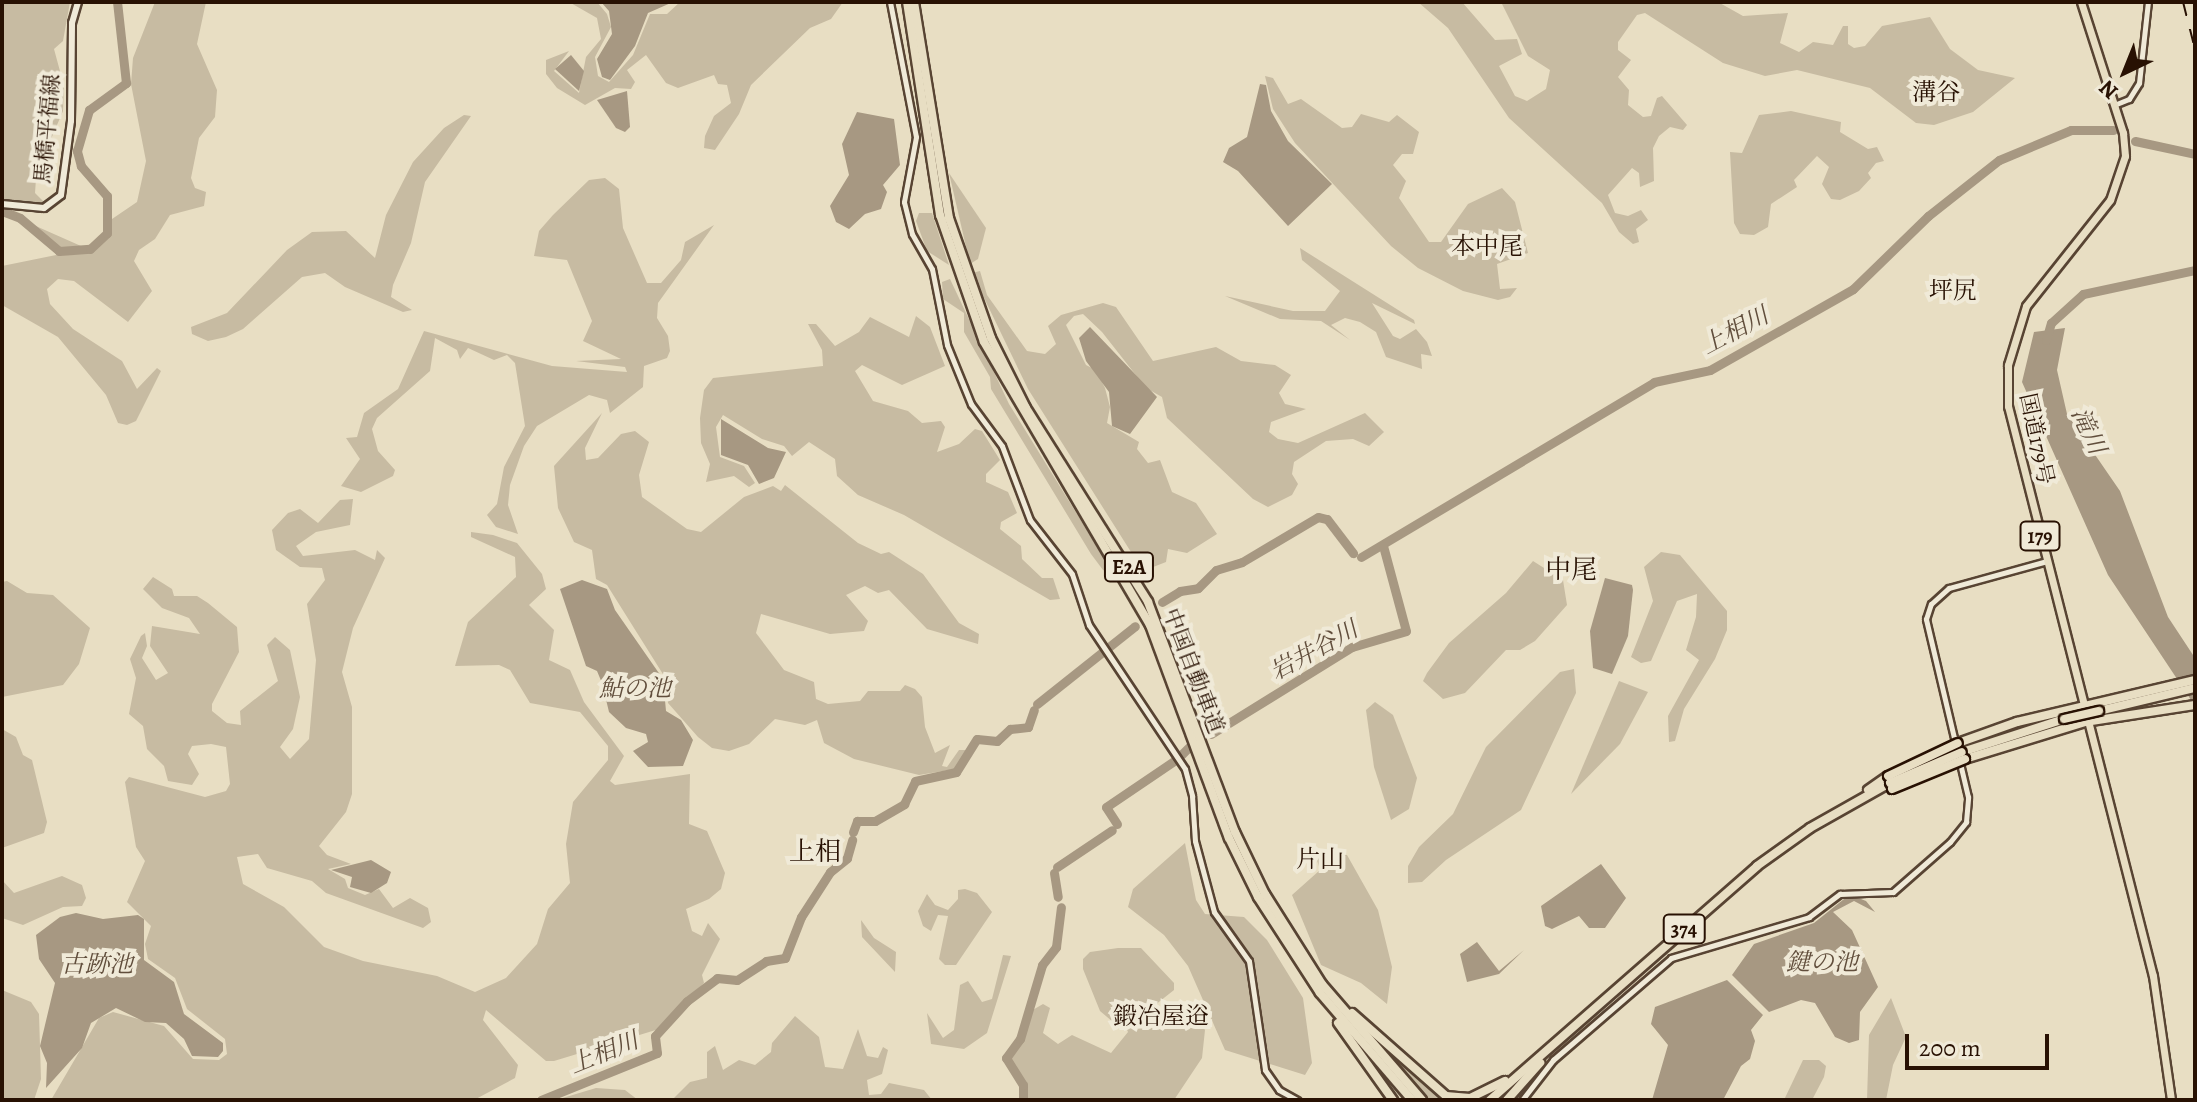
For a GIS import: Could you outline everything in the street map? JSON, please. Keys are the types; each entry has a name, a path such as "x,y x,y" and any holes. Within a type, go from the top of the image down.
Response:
{"highway":[{"name":"中国自動車道","path":"907,2 937,200 970,309 1020,411 1150,625 1239,860 1314,985 1412,1100"},
{"name":"中国自動車道","path":"914,2 938,165 977,307 1026,408 1148,602 1246,857 1297,948 1336,1002 1422,1100"},
{"name":"国道179号","path":"2081,2 2124,145 2121,175 2096,222 2026,306 2008,365 2008,406 2085,722 2156,991 2171,1100"},
{"path":"1962,751 2082,707 2173,689 2195,680"},
{"name":"374","path":"1538,1061 1744,883 1843,809 1890,783 1962,751 2173,689 2195,688"},
{"path":"1962,751 2085,722 2190,706"},
{"path":"1297,948 1358,1019 1446,1096 1477,1097 1538,1061"},
{"path":"1314,985 1393,1100"},
{"path":"1490,1100 1538,1061"},
{"path":"1497,1100 1538,1061"},
{"path":"1507,1100 1538,1061"}],"main road":[{"name":"馬橋平福線","path":"2,204 44,208 61,195 71,121 71,32 78,2"}],"street":[{"path":"890,2 916,137 904,202 935,280 942,331 971,404 1002,446 1030,520 1072,574 1089,625 1189,779 1195,841 1214,912 1249,961 1265,1070 1279,1090 1297,1100"},
{"path":"2114,105 2129,99 2139,83 2148,2"},
{"path":"1522,1100 1553,1060 1671,958 1809,917 1840,894 1893,892 1950,842 1966,822 1968,797 1926,619 1931,604 1949,588 2047,561"}],"shaded area":[{"path":"2,2 70,2 63,41 54,49 64,86 63,111 51,139 38,151 35,193 44,202 35,204 2,199"},
{"path":"155,2 206,2 197,44 217,90 215,117 199,138 191,178 195,188 206,192 204,206 170,215 155,239 139,250 134,261 152,291 128,322 74,281 58,279 47,289 50,304 73,329 122,361 137,389 157,368 161,371 136,421 127,425 118,423 106,395 58,337 2,305 2,266 61,254 29,223 90,250 110,232 112,219 137,202 146,161 131,84 133,58"},
{"path":"569,2 597,2 607,14 611,27 595,57 598,76 609,82 633,55 650,14 667,14 680,2 843,2 831,19 810,28 751,85 739,114 715,150 704,148 705,136 714,116 731,103 727,85 718,84 714,75 678,88 666,83 646,55 627,70 635,82 631,89 615,88 585,105 557,88 546,74 546,60 569,51 554,71 579,93 586,57 601,39 597,18"},
{"path":"1418,2 1462,2 1495,40 1517,39 1522,54 1499,66 1515,96 1527,101 1546,89 1550,70 1528,56 1501,2 1718,2 1743,16 1788,13 1780,43 1799,52 1813,42 1833,45 1843,26 1848,26 1848,44 1854,48 1865,46 1882,26 1930,17 1950,49 1978,70 2015,78 1973,112 1934,125 1916,123 1870,88 1797,70 1765,76 1723,63 1645,13 1637,15 1618,42 1618,50 1631,60 1618,77 1629,90 1628,105 1643,117 1651,116 1657,98 1662,96 1687,125 1683,130 1670,127 1659,136 1653,148 1654,181 1640,187 1639,173 1632,168 1608,195 1615,213 1628,216 1641,210 1648,220 1636,229 1639,242 1633,244 1619,232 1602,203 1509,118 1448,28"},
{"path":"1265,76 1273,78 1288,104 1301,99 1342,128 1352,127 1361,114 1389,122 1397,115 1419,132 1413,154 1402,154 1393,165 1406,181 1399,198 1429,242 1441,242 1468,204 1502,188 1515,202 1528,253 1497,264 1500,289 1517,288 1510,297 1498,300 1463,291 1418,268 1391,246 1295,143 1273,109"},
{"path":"1791,111 1841,122 1840,132 1868,149 1877,147 1884,161 1876,163 1868,173 1871,178 1859,191 1840,200 1831,199 1822,184 1829,167 1817,156 1794,180 1797,187 1771,204 1768,227 1754,235 1740,234 1734,223 1730,152 1742,153 1759,115"},
{"path":"464,115 471,116 425,182 411,243 393,285 391,297 412,310 403,312 345,287 325,273 302,277 243,329 226,337 208,341 192,334 191,327 227,313 287,250 312,232 346,231 375,258 386,215 413,162 444,128"},
{"path":"949,173 986,228 978,259 970,264"},
{"path":"605,178 619,189 623,228 647,283 661,283 681,260 685,242 714,225 658,303 657,318 668,336 670,351 667,358 644,366 643,387 610,413 607,400 589,395 537,426 524,446 510,485 508,505 518,534 496,527 487,515 497,504 504,467 525,426 515,363 507,355 494,360 468,348 460,359 457,350 435,338 430,371 377,418 372,429 378,451 395,470 393,476 361,492 341,486 360,459 346,438 357,437 364,413 398,389 424,331 552,366 627,372 625,367 576,361 621,359 583,341 592,321 567,260 534,256 539,231 553,215 589,180"},
{"path":"919,213 932,213 949,265 927,251 916,221"},
{"path":"1300,248 1414,320 1415,324 1372,303 1393,336 1400,339 1416,329 1427,342 1432,356 1421,354 1422,369 1386,357 1376,332 1360,322 1345,318 1331,325 1350,340 1321,321 1280,319 1225,296 1293,311 1325,311 1340,291 1302,260"},
{"path":"980,271 987,295 1027,351 1045,354 1056,344 1048,326 1061,315 1103,303 1116,307 1153,361 1216,347 1241,361 1275,365 1291,375 1279,393 1285,404 1306,409 1271,422 1269,432 1278,439 1298,443 1365,413 1384,432 1369,446 1353,439 1326,441 1294,462 1292,474 1298,484 1292,495 1268,507 1253,499 1167,418 1162,397 1146,388 1102,332 1083,314 1074,316 1066,325 1086,365 1096,370 1105,388 1110,407 1107,423 1139,442 1137,449 1148,463 1160,460 1172,492 1196,503 1217,534 1187,553 1168,549 1166,562 1143,571 1028,389 972,273"},
{"path":"950,279 1009,404 1114,574 1103,570 1091,554 991,389 990,377 964,332 964,313 943,299 942,282"},
{"path":"916,316 930,327 945,366 902,385 862,365 855,371 873,401 908,411 922,423 941,421 945,427 937,452 959,444 975,429 982,431 1000,460 986,474 986,482 1008,492 1017,513 1001,522 1000,529 1021,546 1022,559 1042,578 1053,578 1060,599 1050,600 904,515 858,495 837,476 835,459 809,442 792,456 784,446 762,439 723,415 716,427 720,457 744,466 755,483 749,487 734,476 706,482 710,464 701,443 700,418 704,390 713,378 823,366 822,350 808,324 816,324 835,346 859,332 870,317 909,337"},
{"path":"602,413 585,448 586,460 598,458 621,434 635,431 649,442 639,475 642,497 687,529 701,532 744,497 773,486 781,491 785,485 858,543 881,554 889,552 923,574 959,623 979,634 978,644 927,629 889,590 878,593 865,586 846,595 868,621 864,631 830,634 761,614 756,633 784,670 814,682 816,699 828,704 860,701 868,691 900,691 905,685 915,689 922,697 925,727 935,753 950,745 942,766 947,767 959,750 967,750 955,769 919,775 854,759 824,743 817,720 805,725 775,719 749,744 729,751 712,748 698,737 668,703 666,679 607,585 596,579 592,550 574,542 558,508 554,466"},
{"path":"353,499 350,525 316,532 296,546 303,556 355,550 375,560 377,550 385,558 353,628 342,672 352,707 352,794 346,812 319,846 327,855 351,864 328,869 345,879 348,888 365,895 379,889 393,908 410,898 428,908 431,922 423,928 326,893 312,881 267,868 258,854 237,857 243,884 284,907 324,947 363,961 437,976 475,992 506,978 537,944 548,909 570,883 566,844 573,802 608,760 608,746 580,712 530,703 510,670 499,665 455,666 468,622 516,577 515,557 471,537 471,532 493,535 517,543 542,574 546,589 529,605 554,630 549,660 570,670 584,702 624,756 610,781 615,785 690,774 689,824 707,831 725,873 721,889 709,899 686,909 692,931 702,936 708,923 720,939 702,975 704,983 659,1029 554,1061 546,1061 486,1010 483,1020 518,1065 515,1078 474,1100 51,1100 99,1018 113,1012 164,1026 193,1059 219,1060 227,1054 225,1039 187,1009 175,978 148,959 145,944 151,926 127,902 145,861 136,847 125,782 129,777 205,797 226,791 230,784 226,747 211,744 192,746 188,754 199,774 192,785 168,781 164,766 147,749 143,726 129,714 136,678 130,659 141,636 145,633 147,646 142,658 156,680 168,673 150,646 152,626 200,634 189,618 162,608 143,589 153,577 172,589 174,596 197,596 237,627 239,652 212,704 212,711 227,723 241,725 240,711 278,681 267,645 275,637 290,650 300,697 293,729 280,747 290,759 309,739 316,660 307,604 325,580 322,568 300,567 276,550 272,530 288,513 300,509 318,523 340,500"},
{"path":"1661,552 1680,555 1727,611 1727,630 1715,659 1684,709 1675,741 1669,742 1668,716 1699,660 1686,650 1696,617 1697,594 1677,601 1651,661 1641,663 1631,657 1653,601 1644,567"},
{"path":"1533,561 1563,580 1567,605 1535,641 1520,650 1506,650 1465,693 1443,699 1423,681 1427,673 1449,643 1506,593"},
{"path":"7,581 27,593 53,595 90,628 79,664 63,685 2,697 2,582"},
{"path":"1574,669 1576,693 1521,810 1446,860 1422,882 1408,883 1408,866 1419,847 1453,814 1486,747 1560,672"},
{"path":"1619,681 1648,692 1620,744 1571,794"},
{"path":"1375,702 1393,715 1417,778 1409,809 1391,820 1374,767 1366,710"},
{"path":"2,729 16,737 23,755 32,760 47,822 44,833 2,848"},
{"path":"1185,843 1196,900 1205,914 1244,917 1267,940 1303,998 1312,1063 1305,1075 1225,1050 1188,966 1164,935 1128,907 1133,889"},
{"path":"1315,853 1347,855 1378,910 1392,967 1387,1004 1361,983 1321,965 1292,895 1320,870"},
{"path":"62,876 82,885 86,898 82,906 63,907 23,925 2,918 2,880 14,893"},
{"path":"958,890 977,893 992,912 956,965 945,965 939,959 948,916 938,915 931,931 923,926 918,911 927,894 935,905 948,910 958,899"},
{"path":"861,920 874,938 896,952 895,972 862,937"},
{"path":"1141,948 1174,983 1174,990 1145,1013 1143,1022 1149,1029 1194,1013 1205,1030 1202,1058 1174,1100 1027,1100 1024,1079 1009,1057 1022,1039 1031,1011 1043,1004 1050,1008 1043,1033 1058,1044 1072,1035 1111,1053 1128,1032 1124,1023 1113,1022 1100,1011 1083,969 1083,959 1090,952"},
{"path":"1003,955 1011,956 987,1033 964,1049 931,1044 927,1013 943,1038 954,1030 960,985 968,981 982,1002 992,999"},
{"path":"2,990 31,1002 39,1014 41,1079 34,1100 2,1100"},
{"path":"1891,998 1906,1037 1893,1065 1886,1100 1867,1100 1869,1035"},
{"path":"795,1016 819,1037 825,1067 843,1069 858,1029 867,1056 878,1058 883,1047 888,1050 882,1074 867,1080 869,1095 881,1094 889,1083 924,1090 932,1100 672,1100 690,1082 707,1078 707,1052 715,1046 723,1070 739,1060 755,1065 771,1052 772,1043"},
{"path":"1372,1036 1431,1090 1449,1100 1427,1100"},
{"path":"1803,1060 1819,1060 1826,1066 1824,1077 1812,1100 1784,1100"},
{"path":"596,1088 625,1090 638,1100 556,1100"}],"water":[{"path":"601,2 673,2 648,13 635,46 610,80 602,77 597,59 612,34 609,11"},
{"path":"571,55 584,71 579,91 555,69"},
{"path":"1260,84 1266,85 1271,111 1288,141 1332,184 1288,226 1238,171 1223,162 1229,148 1247,137"},
{"path":"627,91 630,127 625,132 616,128 597,100"},
{"path":"857,112 894,119 900,165 883,185 887,192 881,209 865,214 849,229 836,222 830,206 849,175 842,144"},
{"path":"1090,327 1157,397 1130,434 1112,426 1109,392 1086,361 1079,338"},
{"path":"2065,328 2057,370 2067,414 2120,491 2168,617 2195,658 2195,706 2108,575 2022,382 2034,332"},
{"path":"721,419 768,448 786,452 774,478 759,484 748,465 721,455"},
{"path":"1605,578 1632,585 1633,590 1628,636 1612,674 1593,668 1590,631"},
{"name":"鮎の池","path":"582,580 607,589 615,610 663,679 666,711 681,720 693,740 683,766 648,767 633,751 648,742 646,734 626,728 609,712 597,671 586,666 560,589"},
{"path":"371,860 391,872 387,883 371,893 350,887 352,877 331,870"},
{"path":"1601,864 1626,898 1605,928 1589,928 1579,916 1552,929 1545,926 1541,906"},
{"name":"鍵の池","path":"1844,899 1866,901 1875,912 1854,901 1833,912 1852,930 1878,987 1860,1012 1859,1040 1849,1043 1835,1037 1815,1003 1801,1000 1769,1012 1732,975 1754,944 1814,923"},
{"name":"古跡池","path":"76,913 103,919 138,915 144,919 144,960 174,982 184,1014 223,1043 223,1051 218,1057 192,1056 184,1039 166,1023 145,1022 116,1008 91,1023 82,1048 46,1088 47,1063 40,1046 55,983 39,959 36,935 60,917"},
{"path":"1477,942 1499,971 1524,950 1499,974 1467,982 1460,954"},
{"name":"鍵の池","path":"1727,980 1763,1015 1751,1030 1755,1041 1750,1059 1741,1066 1723,1100 1652,1100 1668,1045 1651,1024 1655,1007"}],"waterway":[{"path":"2,211 20,218 59,251 90,249 107,233 107,196 81,166 77,151 89,110 126,83 117,2"},
{"name":"上相川","path":"1361,557 1654,382 1710,370 1853,289 1928,216 1999,160 2071,130 2113,130"},
{"name":"上相川","path":"2135,141 2195,154"},
{"name":"滝川","path":"2046,340 2051,323 2083,294 2195,270"},
{"name":"上相川","path":"1162,602 1180,591 1198,588 1216,570 1242,562 1318,517 1327,519 1353,553"},
{"name":"岩井谷川","path":"1211,734 1352,647 1406,631 1383,546"},
{"name":"上相川","path":"1037,704 1135,626"},
{"name":"上相川","path":"853,832 857,821 875,821 904,804 915,781 956,772 977,739 997,741 1010,729 1028,727 1034,710"},
{"name":"岩井谷川","path":"1182,754 1189,747"},
{"name":"岩井谷川","path":"1117,824 1106,807 1174,761"},
{"name":"岩井谷川","path":"1057,867 1112,830"},
{"name":"上相川","path":"541,1100 657,1053 655,1036 687,1001 717,978 737,980 766,961 785,958 801,917 830,872 847,858 852,840"},
{"name":"岩井谷川","path":"1054,873 1058,897"},
{"name":"岩井谷川","path":"1023,1100 1023,1085 1006,1058 1020,1039 1042,965 1056,947 1061,907"}],"railway":[{"path":"2183,2 2195,49"}],"district":[{"name":"溝谷","path":"1936,93"},
{"name":"本中尾","path":"1487,247"},
{"name":"坪尻","path":"1953,291"},
{"name":"中尾","path":"1571,570"},
{"name":"上相","path":"815,852"},
{"name":"片山","path":"1320,860"},
{"name":"鍛冶屋逧","path":"1161,1017"}]}
